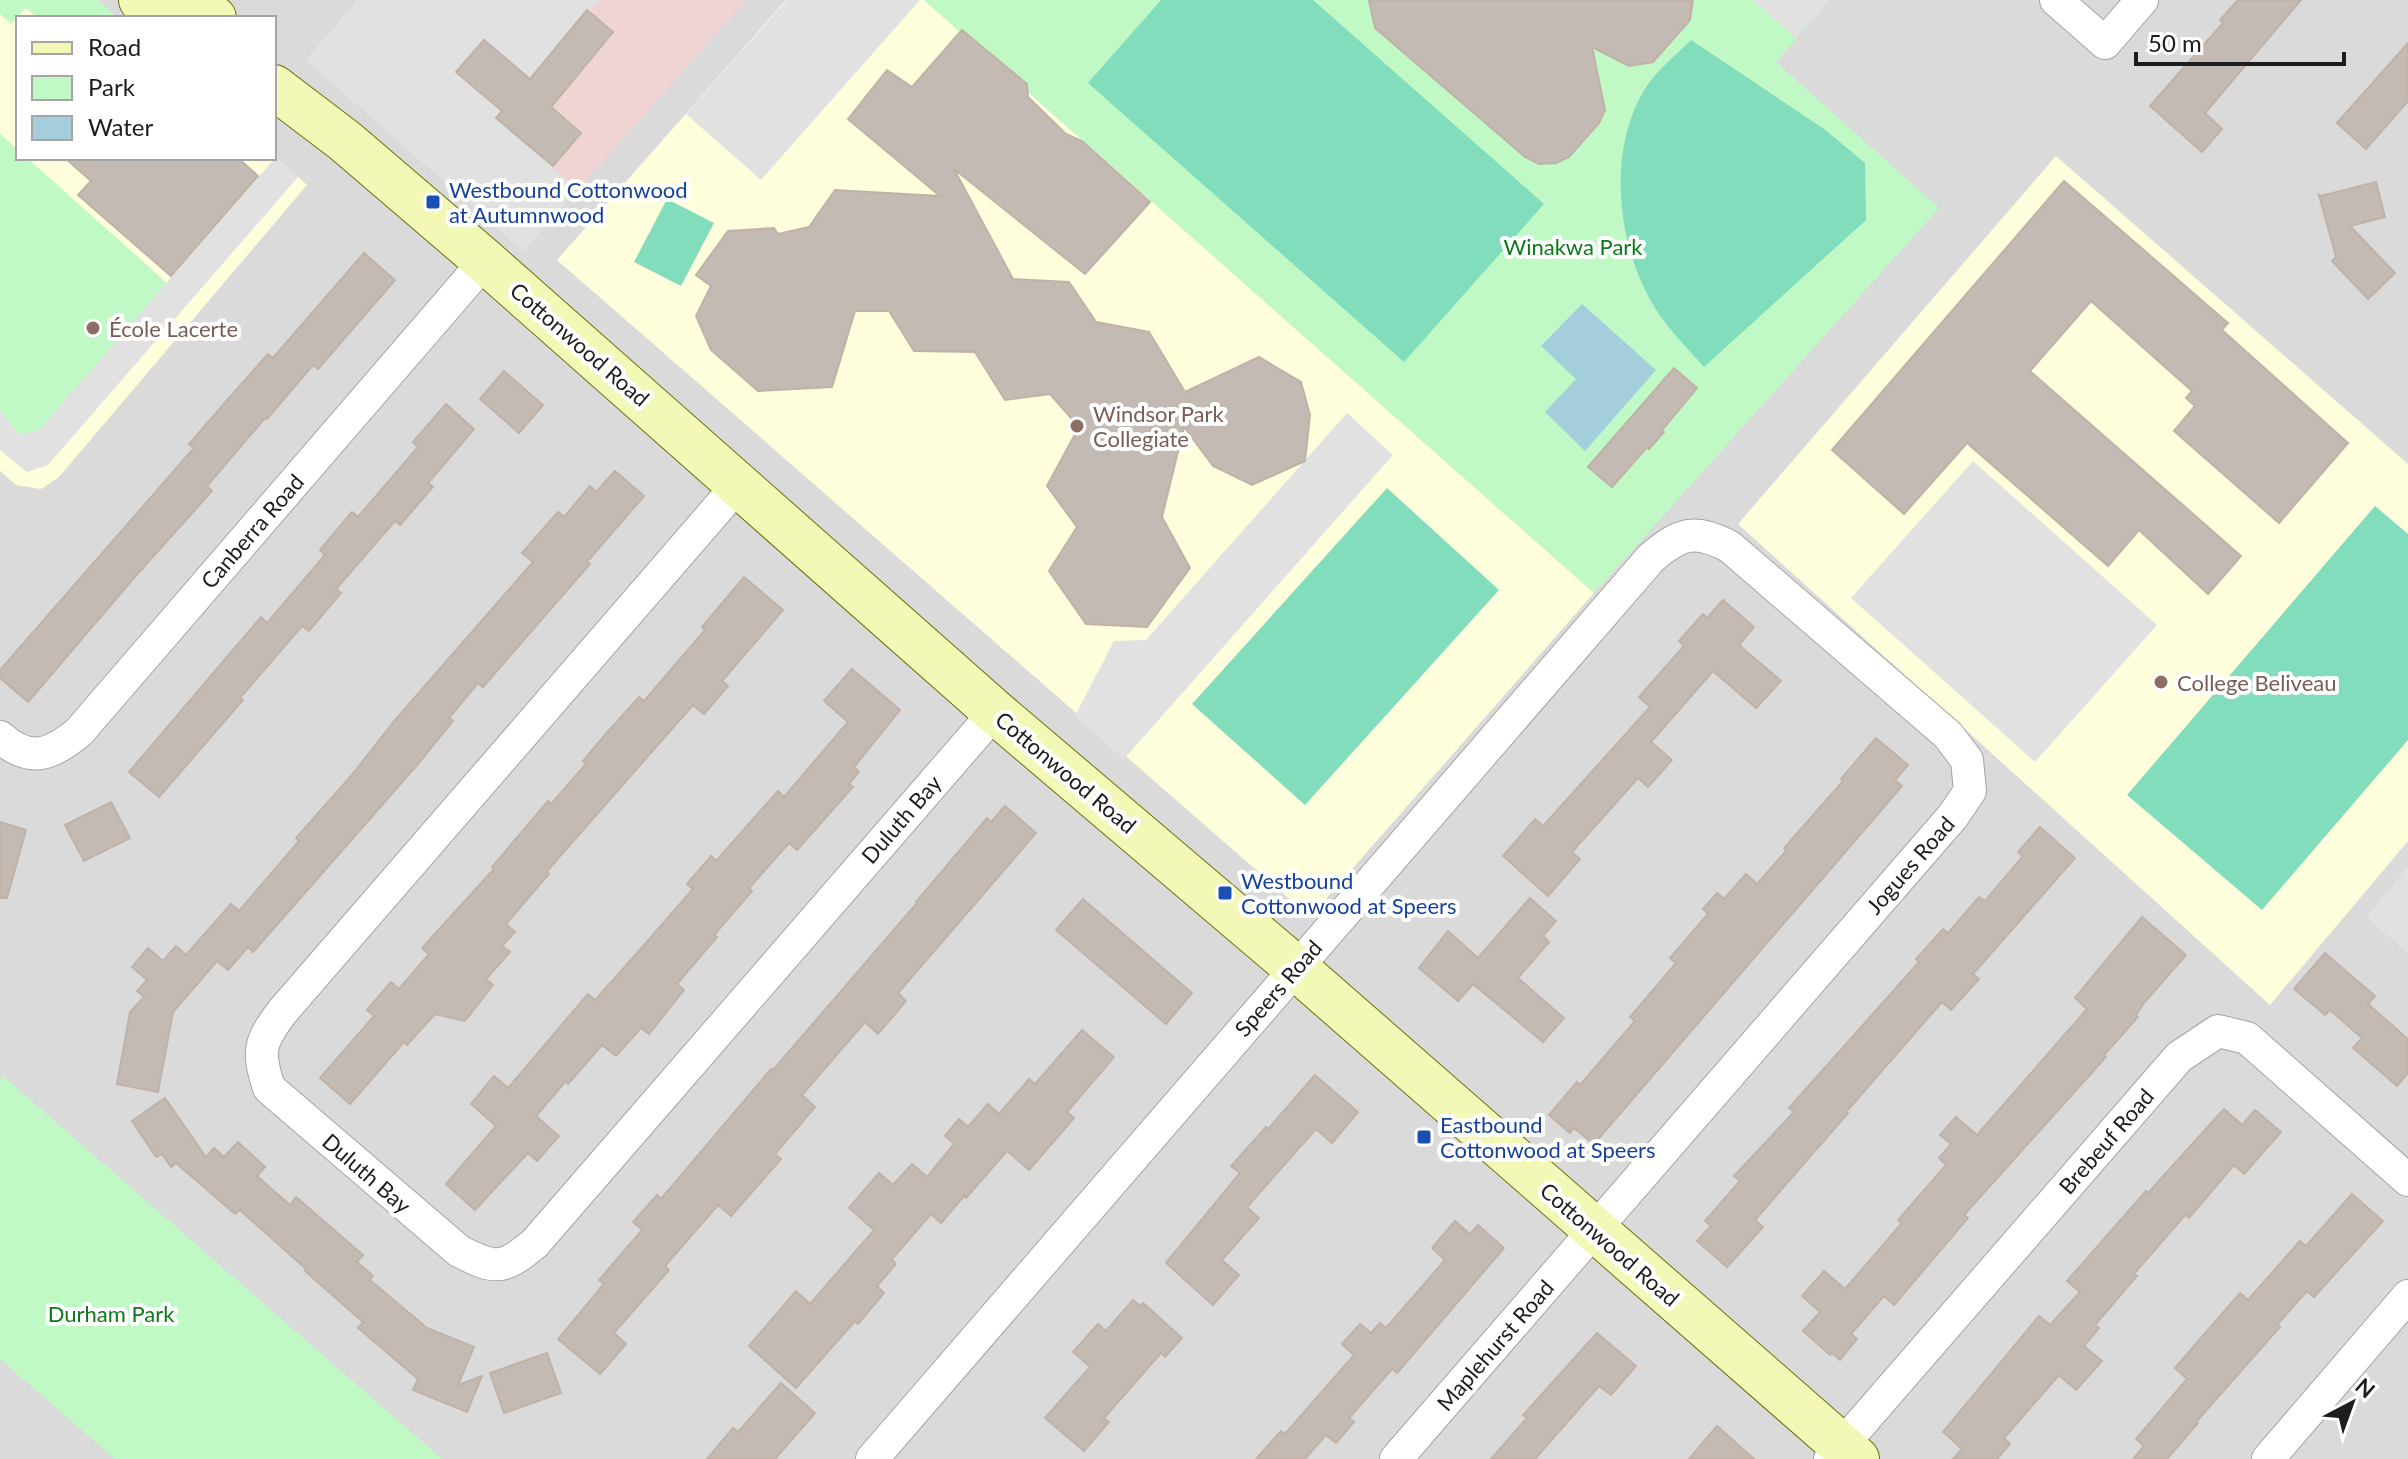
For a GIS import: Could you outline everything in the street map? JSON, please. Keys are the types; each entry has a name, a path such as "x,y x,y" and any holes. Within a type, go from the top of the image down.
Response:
{"street":[{"path":"141,0 161,16"},
{"path":"192,0 212,16"},
{"path":"2056,0 2105,43 2142,0"},
{"name":"Cottonwood Road","path":"276,89 345,141 485,261 995,712 1296,968 1594,1230 1843,1455"},
{"name":"Canberra Road","path":"0,737 14,749 41,754 60,749 79,732 485,261"},
{"name":"Duluth Bay","path":"739,484 282,1012 266,1034 260,1060 269,1088 459,1251 487,1266 513,1261 535,1243 995,712"},
{"name":"Speers Road","path":"872,1459 1651,558 1671,541 1696,534"},
{"name":"Jogues Road","path":"1594,1230 1953,816 1970,791 1967,760 1948,735 1730,547 1714,538 1696,534"},
{"name":"Brebeuf Road","path":"1843,1455 2179,1057 2218,1031 2247,1038 2408,1180"},
{"name":"Maplehurst Road","path":"1396,1459 1594,1230"},
{"path":"2268,1459 2408,1296"}],"shaded area":[{"path":"0,0 2408,0 2408,1459 0,1459"},
{"name":"École Lacerte","path":"0,0 97,0 116,16 16,16 16,160 276,158 307,185 59,477 41,489 16,485 0,471"},
{"path":"357,0 746,0 523,251 306,60"},
{"path":"357,0 599,0 530,79 484,40 457,72 502,111 497,118 578,189 523,251 306,60"},
{"name":"Windsor Park Collegiate","path":"786,0 924,0 1594,593 1310,917 557,260"},
{"path":"787,0 920,0 761,180 686,114"},
{"path":"1753,0 1830,0 1796,38"},
{"name":"College Beliveau","path":"2056,156 2408,464 2408,841 2270,1005 1738,524"},
{"path":"276,157 298,177 48,465 27,472 0,450 0,410 18,434 38,431"},
{"path":"1347,413 1393,455 1124,759 1075,716 1114,641 1146,640"},
{"path":"1973,461 2157,625 2035,762 1851,598"},
{"path":"2408,867 2408,954 2366,916"}],"green space":[{"path":"0,0 97,0 116,16 36,16 26,8 11,24 0,14"},
{"name":"Winakwa Park","path":"924,0 1830,0 1776,62 1939,208 1594,593"},
{"path":"1161,0 1313,0 1544,204 1404,362 1088,83"},
{"path":"1691,40 1824,129 1865,163 1866,220 1704,367 1669,327 1648,296 1627,238 1622,207 1624,145 1632,115 1650,82"},
{"path":"0,134 16,148 16,160 29,160 167,283 38,432 18,434 0,410"},
{"path":"667,199 714,223 681,286 634,262"},
{"path":"1387,488 1499,590 1305,805 1192,704"},
{"path":"2375,506 2408,534 2408,740 2262,910 2127,795"},
{"name":"Durham Park","path":"3,1076 442,1459 115,1459 0,1359 0,1080"}],"water":[{"path":"1582,304 1656,370 1585,451 1545,412 1576,379 1541,346"}],"building":[{"path":"1369,0 1693,0 1690,20 1653,62 1629,66 1592,47 1605,110 1599,123 1569,157 1556,163 1539,164 1525,157 1375,28"},
{"path":"2238,0 2301,0 2205,113 2222,129 2202,152 2150,106 2223,23 2220,20"},
{"path":"587,10 613,32 551,107 581,133 553,166 496,118 502,111 456,72 484,40 530,79"},
{"path":"962,30 1027,84 1028,97 1066,134 1082,141 1150,202 1085,274 954,169 1013,279 1069,282 1096,322 1149,332 1185,392 1259,357 1301,382 1310,415 1305,461 1252,485 1213,466 1184,427 1162,517 1190,568 1147,627 1086,624 1049,571 1077,527 1047,486 1079,427 1050,394 1005,400 975,352 914,351 889,311 855,311 832,387 758,391 711,350 696,316 711,286 696,275 728,231 774,228 778,234 809,227 835,190 940,196 848,119 887,70 912,87"},
{"path":"2408,43 2408,101 2366,149 2337,123"},
{"path":"67,160 240,160 258,176 171,276 78,195 91,181"},
{"path":"2064,181 2228,323 2222,330 2348,443 2279,523 2174,431 2195,406 2186,398 2192,391 2091,301 2030,371 2241,556 2208,594 2139,530 2108,566 1967,443 1904,514 1832,450"},
{"path":"2376,182 2385,217 2350,226 2395,273 2368,299 2332,261 2336,257 2319,195"},
{"path":"364,253 395,280 318,369 313,365 265,418 207,486 212,491 28,702 0,678 0,670 194,448 189,444 222,406 268,354 273,358"},
{"path":"1674,368 1697,388 1662,430 1664,432 1612,487 1588,467"},
{"path":"504,371 543,405 519,433 480,399"},
{"path":"446,404 474,429 428,483 433,487 400,525 395,521 336,589 341,593 309,631 302,626 159,797 129,772 261,617 267,623 325,555 320,550 352,512 358,517 418,447 413,442"},
{"path":"615,471 644,496 587,562 590,564 483,687 478,683 449,718 453,721 418,764 253,952 248,947 228,970 217,961 173,1012 158,1092 117,1084 130,1012 144,997 137,991 147,980 132,967 148,948 163,961 176,946 186,955 231,904 239,911 396,719 533,562 522,553 558,512 564,517 590,486 596,492"},
{"path":"744,577 783,610 722,681 728,686 704,714 693,705 547,871 549,874 506,924 515,932 502,946 510,952 486,979 493,985 465,1021 435,1014 407,1045 404,1042 350,1104 320,1078 374,1016 367,1010 391,982 399,989 429,954 422,948 494,869 492,867 548,801 551,804 586,764 583,761 639,697 644,701 705,630 702,627"},
{"path":"1723,600 1754,627 1739,645 1781,681 1756,708 1713,671 1651,742 1672,760 1648,787 1638,778 1572,852 1580,859 1548,896 1503,856 1535,819 1543,826 1650,707 1639,697 1684,646 1679,641 1703,614 1707,618"},
{"path":"852,669 900,710 854,767 859,772 849,784 853,787 797,850 789,843 749,888 752,891 677,984 684,990 649,1034 641,1028 616,1056 602,1045 568,1084 566,1081 536,1116 559,1136 537,1161 528,1153 475,1210 446,1184 496,1126 471,1104 494,1076 508,1088 588,994 595,1000 638,952 693,889 687,884 711,856 716,861 778,791 784,797 848,722 824,701"},
{"path":"1876,738 1908,765 1895,780 1902,786 1594,1144 1574,1128 1570,1133 1549,1115 1577,1082 1580,1085 1635,1021 1630,1017 1676,963 1670,958 1708,914 1703,909 1717,893 1724,899 1746,874 1757,884"},
{"path":"111,802 130,838 84,861 65,825"},
{"path":"1005,806 1036,833 898,993 906,1001 878,1034 865,1022 802,1095 815,1107 775,1154 781,1159 731,1216 718,1205 665,1266 669,1270 614,1333 626,1344 600,1374 558,1339 604,1284 599,1280 642,1230 633,1222 657,1195 661,1199 987,818 991,822"},
{"path":"0,822 26,830 7,898 0,898"},
{"path":"2040,827 2075,858 1973,974 1979,979 1951,1010 1942,1002 1846,1112 1755,1220 1763,1227 1727,1267 1697,1241 1711,1226 1705,1221 1740,1181 1734,1176 1794,1112 1789,1108 1919,962 1916,959 1943,929 1948,933 1979,897 1985,901 2023,856 2018,852"},
{"path":"1530,898 1556,921 1543,936 1549,942 1518,978 1564,1018 1543,1042 1473,984 1458,1001 1419,968 1448,931 1478,958"},
{"path":"1083,899 1192,993 1166,1024 1056,930"},
{"path":"2142,917 2186,955 2144,1003 2136,1015 2138,1017 2104,1055 2106,1057 1964,1215 1968,1218 1894,1305 1884,1296 1851,1334 1857,1339 1840,1360 1832,1353 1830,1355 1803,1331 1820,1312 1802,1296 1824,1271 1845,1289 1902,1223 1898,1220 1946,1165 1939,1158 1951,1144 1940,1135 1956,1117 1977,1135 2087,1009 2075,998"},
{"path":"2325,953 2375,996 2368,1004 2408,1039 2408,1073 2397,1086 2353,1048 2362,1038 2330,1010 2325,1015 2294,989"},
{"path":"1082,1030 1114,1057 1067,1112 1074,1118 1029,1170 1007,1151 941,1223 931,1214 892,1259 896,1264 877,1286 884,1293 796,1388 749,1346 796,1291 810,1304 874,1230 849,1208 879,1173 893,1185 912,1164 927,1177 954,1144 945,1136 959,1119 968,1127 988,1104 999,1114 1029,1079 1035,1084"},
{"path":"1315,1075 1358,1112 1332,1143 1316,1129 1247,1207 1259,1218 1222,1260 1239,1275 1213,1305 1166,1263 1240,1173 1231,1166"},
{"path":"165,1098 206,1157 214,1148 224,1157 238,1142 265,1167 257,1176 290,1205 296,1197 363,1255 357,1262 373,1276 370,1280 427,1328 474,1347 458,1385 482,1376 467,1412 413,1390 418,1379 358,1328 363,1322 306,1269 240,1210 235,1214 176,1163 171,1167 162,1154 156,1157 132,1121"},
{"path":"2224,1109 2242,1125 2255,1110 2281,1132 2244,1174 2234,1165 2189,1218 2185,1215 2134,1274 2137,1276 2095,1325 2099,1328 2084,1346 2102,1361 2076,1390 2059,1375 2004,1438 2010,1444 1997,1459 1953,1459 1962,1449 1943,1432 2039,1316 2050,1325 2080,1292 2067,1281"},
{"path":"2352,1194 2383,1221 2314,1297 2307,1291 2167,1459 2133,1459 2144,1446 2136,1439 2187,1379 2175,1368 2240,1293 2248,1300 2300,1241 2306,1246"},
{"path":"1455,1221 1470,1234 1478,1225 1504,1248 1397,1373 1392,1369 1349,1418 1354,1422 1336,1443 1326,1435 1305,1459 1256,1459 1281,1431 1285,1434 1354,1355 1342,1344 1360,1324 1371,1333 1380,1323 1386,1328 1445,1260 1432,1248"},
{"path":"1133,1300 1140,1306 1143,1303 1182,1338 1165,1357 1161,1353 1104,1418 1109,1422 1084,1451 1045,1418 1090,1367 1073,1352 1098,1324 1106,1331"},
{"path":"1597,1333 1636,1366 1611,1395 1599,1386 1535,1459 1491,1459 1527,1418 1523,1415"},
{"path":"547,1353 561,1393 504,1413 490,1373"},
{"path":"781,1383 815,1413 775,1459 707,1459 733,1428 738,1432"},
{"path":"1717,1426 1754,1459 1689,1459"}],"place":[{"name":"Westbound Cottonwood at Autumnwood","path":"433,202"},
{"name":"École Lacerte","path":"93,328"},
{"name":"Windsor Park Collegiate","path":"1077,426"},
{"name":"College Beliveau","path":"2161,682"},
{"name":"Westbound Cottonwood at Speers","path":"1225,893"},
{"name":"Eastbound Cottonwood at Speers","path":"1424,1137"}]}
